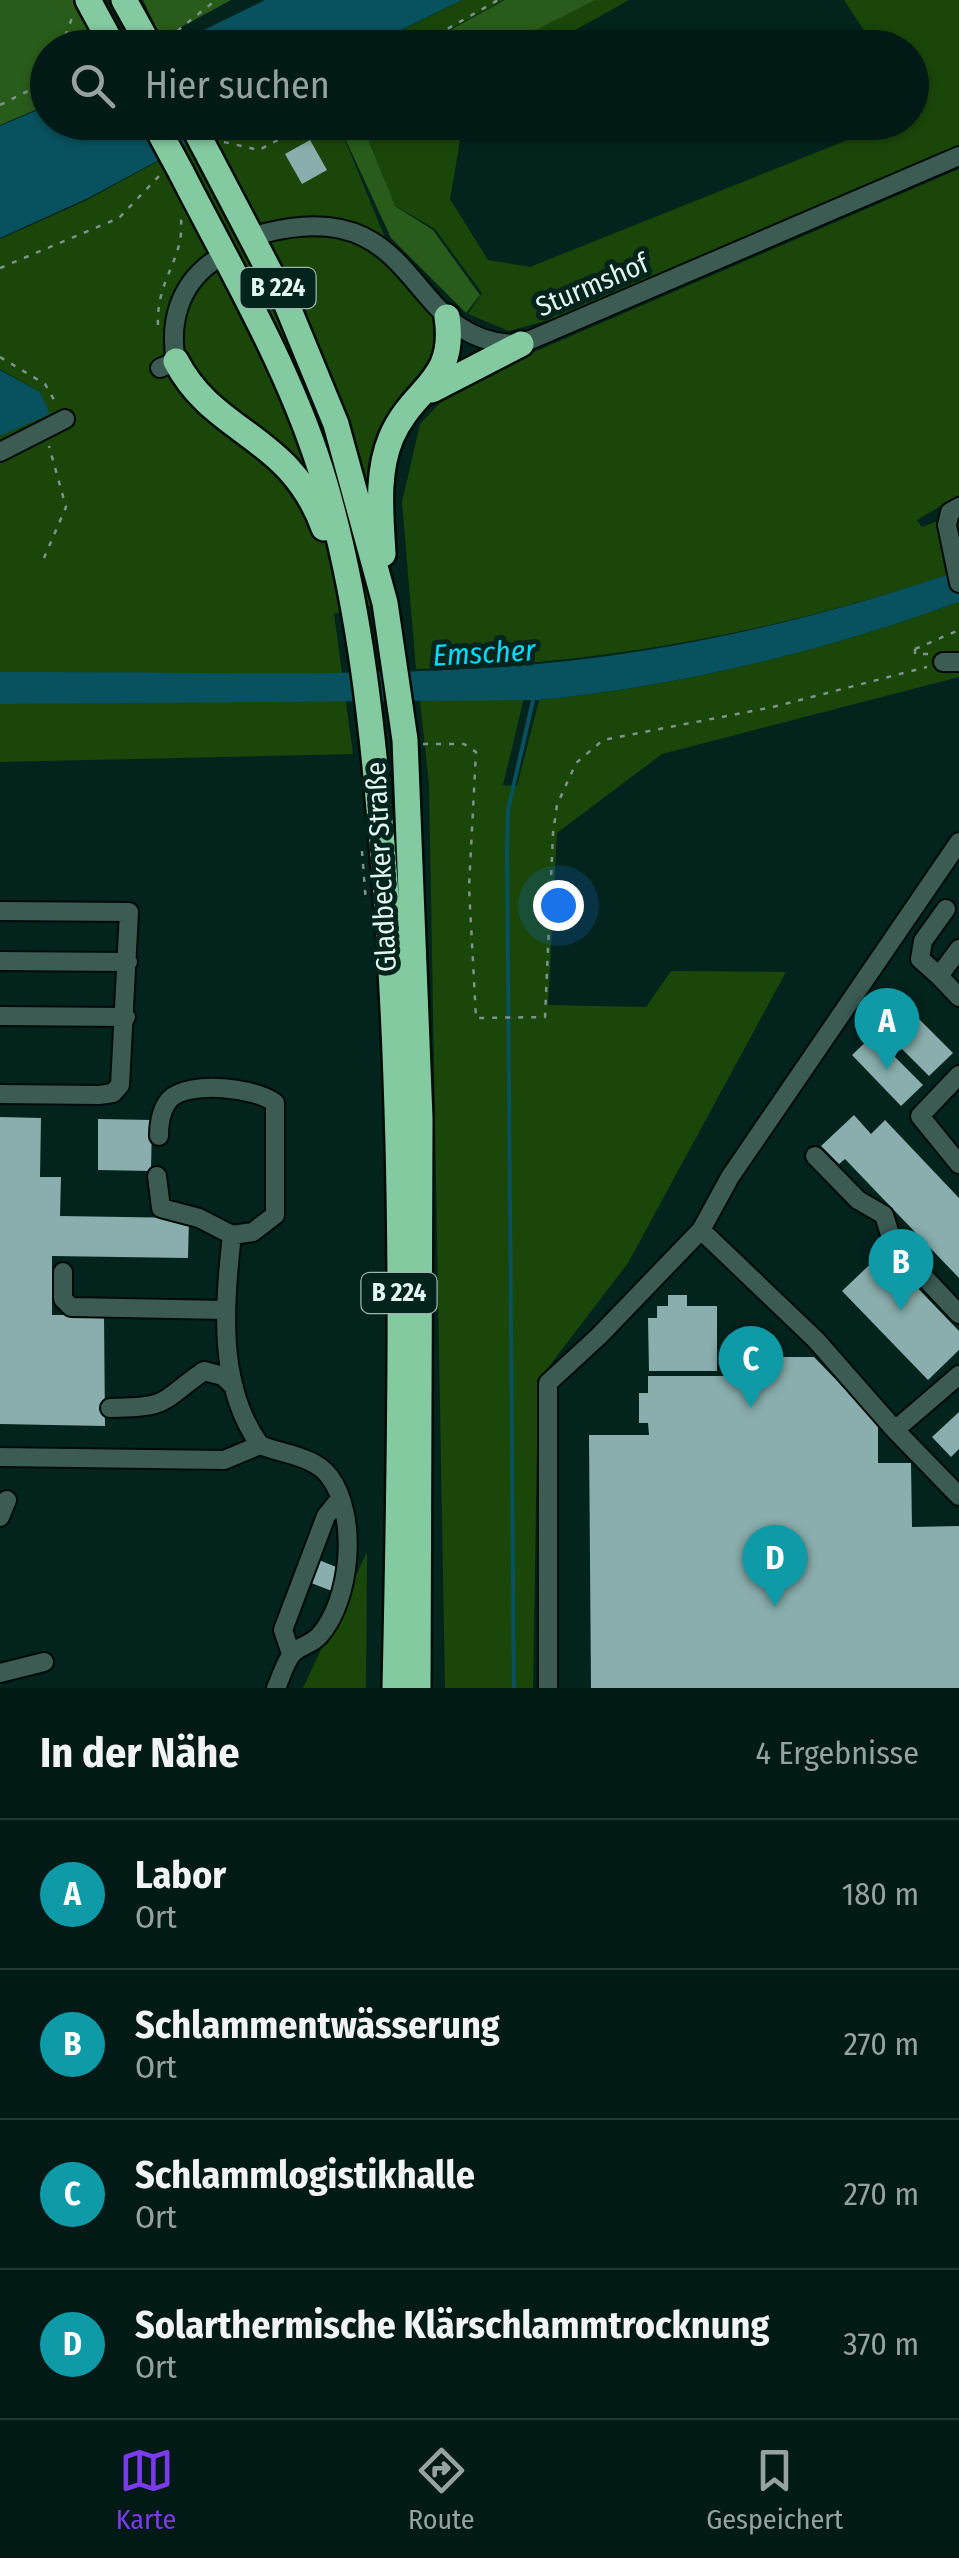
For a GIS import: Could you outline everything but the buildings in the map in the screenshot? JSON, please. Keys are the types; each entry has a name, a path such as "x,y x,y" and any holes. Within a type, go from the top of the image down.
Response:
{"highway":[{"path":"124,0 143,30"},
{"path":"134,0 147,30"},
{"path":"82,5 102,30"},
{"name":"B 224","path":"160,140 171,174"},
{"name":"Gladbecker Straße","path":"206,140 215,150 321,383 385,604 413,742 420,1118 407,1654"},
{"name":"Gladbecker Straße","path":"171,174 300,412 338,533 358,643 372,743 394,1018 407,1654"},
{"path":"385,604 383,468 396,427 449,357 448,317"},
{"path":"423,394 521,344"},
{"path":"168,365 204,402 270,448 304,484 329,542 358,643"},
{"name":"B 224","path":"395,1688 407,1654"},
{"name":"B 224","path":"407,1654 418,1688"}],"street":[{"name":"Sturmshof","path":"265,233 320,224 361,234 382,247 448,317 483,341 521,344 959,156"},
{"path":"168,365 179,304 191,281 212,262"},
{"path":"0,452 65,419"},
{"path":"959,506 950,512 949,539 959,583"},
{"path":"548,1688 548,1382 600,1336 701,1230 730,1177 959,842"},
{"path":"946,909 923,941 920,959 959,997"},
{"path":"0,911 129,912 124,1074 113,1092 0,1094"},
{"path":"939,976 959,949"},
{"path":"0,961 128,962"},
{"path":"0,1016 126,1017"},
{"path":"959,1075 920,1116 959,1164"},
{"path":"157,1176 161,1208 199,1218 232,1235 253,1232 275,1215 275,1104 260,1092 192,1089 171,1098 159,1120 159,1136"},
{"path":"814,1156 858,1200 884,1216 894,1244 959,1314"},
{"path":"701,1230 816,1340 959,1496"},
{"path":"232,1235 225,1310 234,1387 249,1430 260,1445 314,1462 331,1477 349,1548 348,1572 319,1636 292,1654 276,1688"},
{"path":"63,1272 63,1299 71,1307 225,1310"},
{"path":"110,1408 153,1407 172,1399 204,1371 224,1376 234,1387"},
{"path":"895,1430 959,1375"},
{"path":"0,1457 224,1460 260,1445"},
{"path":"292,1654 283,1630 326,1516 338,1501"},
{"path":"0,1673 44,1662"}],"path":[{"path":"174,30 216,0"},
{"path":"446,30 498,0"},
{"path":"70,30 82,5"},
{"path":"0,105 30,91"},
{"path":"215,150 255,150 278,140"},
{"path":"0,268 119,218 171,174"},
{"path":"158,319 160,287 180,244 178,209"},
{"path":"0,357 45,384 65,419"},
{"path":"44,558 66,508 65,491 45,430"},
{"path":"915,648 959,630"},
{"path":"413,742 464,744 476,752 469,887 476,1018 545,1017 557,805 576,763 603,740 772,707 951,662"},
{"path":"361,835 367,906"}],"green space":[{"path":"0,0 78,0 97,30 30,30 30,112 0,125"},
{"path":"143,0 231,0 176,30 157,30"},
{"path":"462,0 504,0 448,30 403,30"},
{"path":"505,0 595,0 536,30 450,30"},
{"path":"589,0 629,0 575,30 533,30"},
{"path":"844,0 959,0 959,148 556,318 509,331 468,314 482,293 435,229 394,205 369,140 460,140 450,199 488,260 530,267 848,140 929,140 929,30 864,30"},
{"path":"197,140 345,140 399,272 441,324 429,361 387,423 372,456 370,520 381,603 334,614 353,754 0,762 0,436 49,413 40,392 0,369 0,239 85,201"},
{"path":"346,140 369,140 395,206 433,230 480,295 466,313 391,238"},
{"path":"959,169 959,495 917,520 922,527 959,513 959,571 826,611 691,641 554,660 416,669 402,502 420,424 457,385"},
{"path":"959,602 959,677 662,754 557,833 548,1005 646,1007 671,971 786,972 628,1263 538,1381 533,1688 445,1688 429,784 420,701 524,698 503,785 517,786 539,700 646,686 752,664 857,636"},
{"path":"367,1552 366,1688 303,1688"}],"water":[{"path":"265,0 462,0 401,30 204,30"},
{"path":"30,113 30,140 196,140 88,198 0,238 0,126"},
{"path":"0,370 40,392 50,414 0,436"},
{"path":"959,571 959,602 908,620 752,664 593,694 539,700 0,704 0,672 375,672 500,667 617,655 790,621"}],"waterway":[{"path":"514,1688 507,850 508,810 534,696"}],"place":[{"name":"Labor","path":"887,1070"},
{"name":"Schlammentwässerung","path":"901,1311"},
{"name":"Schlammlogistikhalle","path":"751,1408"},
{"name":"Solarthermische Klärschlammtrocknung","path":"775,1607"}],"water label":[{"name":"Emscher","path":"484,653"}]}
